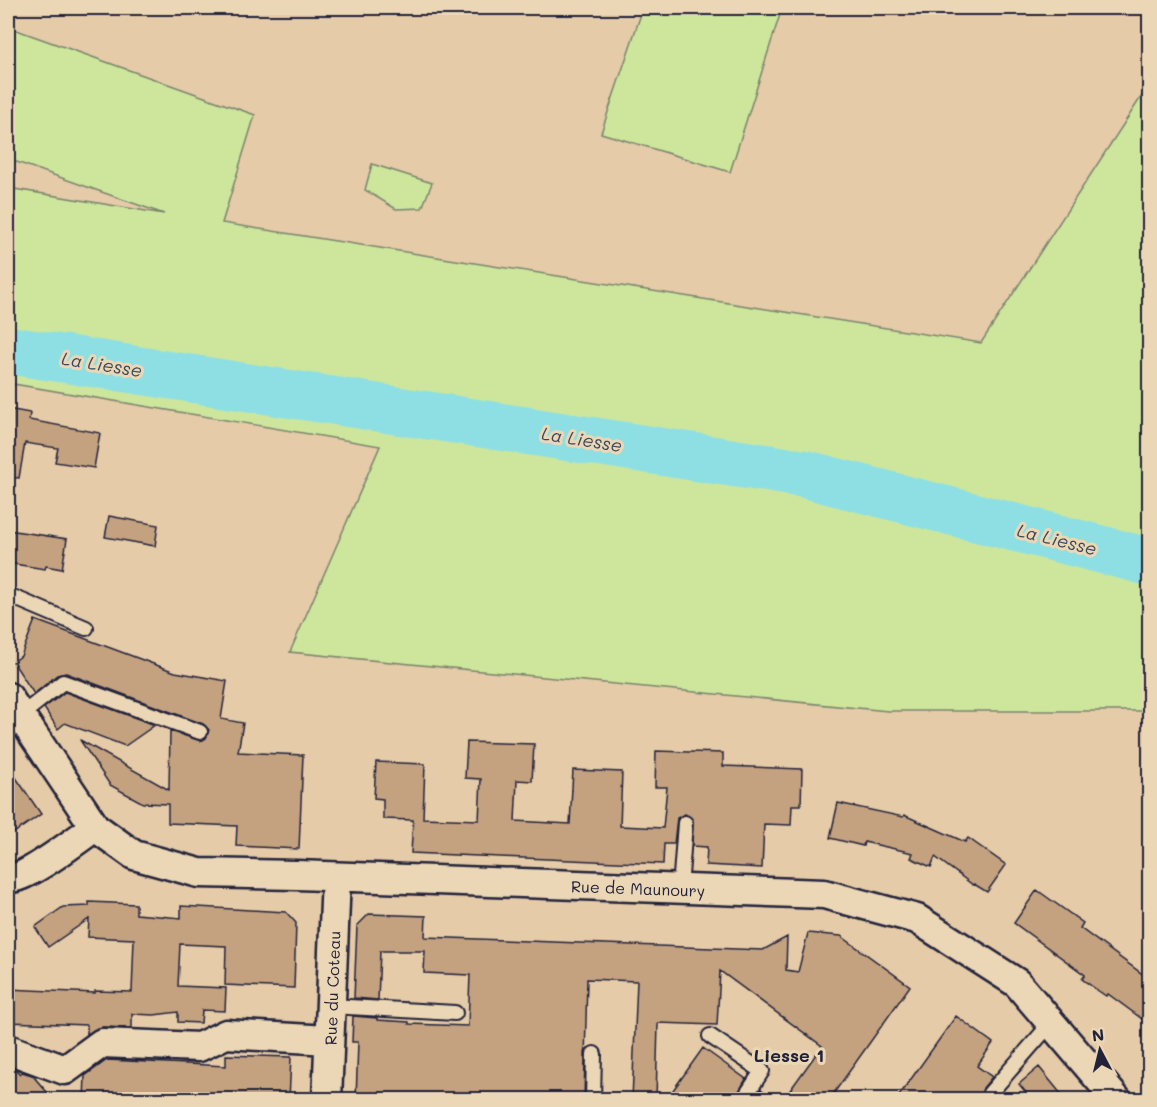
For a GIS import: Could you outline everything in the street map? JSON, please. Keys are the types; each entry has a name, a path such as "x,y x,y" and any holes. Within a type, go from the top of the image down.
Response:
{"street":[{"path":"8,878 25,874 95,827 14,706"},
{"name":"Rue de Maunoury","path":"95,827 134,855 199,873 297,874 336,878 824,894 917,919 1017,983 1117,1100"},
{"name":"Rue du Coteau","path":"327,1100 336,878"},
{"path":"8,1049 65,1070 102,1043 199,1047 226,1034 329,1040"}],"lane":[{"path":"8,595 86,628"},
{"path":"14,706 63,682 200,732"},
{"path":"680,889 685,823"},
{"path":"331,1006 455,1013"},
{"path":"998,1100 990,1093 1051,1023"},
{"path":"710,1036 762,1071 743,1100"},
{"path":"593,1100 594,1054"}],"green space":[{"path":"643,8 782,8 730,172 601,133"},
{"path":"8,27 255,115 222,223 981,343 1147,88 1149,90 1149,711 888,711 290,652 380,446 8,383 8,188 164,214 8,159"},
{"path":"372,164 432,183 422,208 396,209 365,190"}],"building":[{"path":"8,409 30,413 29,420 100,433 94,468 55,462 58,448 25,443 19,478 8,477"},
{"path":"109,516 158,525 155,546 105,537"},
{"path":"8,530 67,539 62,569 46,566 45,569 8,563"},
{"path":"35,620 175,672 227,681 221,719 243,723 238,752 303,755 299,849 236,846 237,826 168,823 168,804 143,803 110,785 80,740 169,790 170,731 201,741 206,738 209,730 203,724 66,673 57,675 34,694 13,662 21,656"},
{"path":"65,692 155,725 125,746 65,723 58,729 44,708"},
{"path":"467,742 534,744 532,781 517,780 515,821 570,824 573,770 622,772 620,826 663,828 667,787 655,787 656,751 723,753 723,766 802,769 801,805 792,805 791,825 764,824 762,868 706,865 707,847 692,846 693,820 685,814 677,818 674,844 664,844 663,864 411,853 413,820 383,819 383,799 374,798 376,762 425,764 423,818 479,820 481,779 465,778"},
{"path":"8,766 41,814 8,837"},
{"path":"838,803 903,817 904,815 965,842 968,838 1006,865 987,892 973,885 935,857 931,867 911,858 913,853 864,842 863,846 830,838"},
{"path":"1037,890 1083,923 1080,928 1149,979 1149,1024 1108,994 1106,996 1082,979 1085,975 1014,923"},
{"path":"89,902 136,904 136,914 181,918 181,906 286,912 296,923 294,988 225,985 226,946 180,944 178,986 226,988 225,1011 202,1010 201,1023 178,1022 178,1012 154,1015 132,1014 132,1028 103,1027 87,1034 87,1025 8,1022 8,989 95,993 95,991 132,992 134,939 88,937 89,919 48,947 35,927 63,907 89,906"},
{"path":"369,914 426,916 425,937 763,950 787,937 786,970 798,972 808,933 841,936 910,986 829,1100 783,1100 822,1046 720,971 717,1025 658,1023 656,1100 632,1100 637,981 587,979 584,1100 356,1100 358,1042 352,1042 353,1016 409,1022 409,1024 468,1026 470,975 424,973 425,951 380,951 378,1000 354,998 357,926"},
{"path":"956,1016 993,1043 977,1066 992,1077 983,1088 980,1100 896,1100"},
{"path":"703,1048 746,1079 734,1100 666,1100"},
{"path":"226,1055 291,1057 289,1100 224,1100 154,1096 154,1099 84,1100 85,1076 107,1060 226,1066"},
{"path":"8,1066 20,1074 22,1072 32,1075 54,1100 8,1100"},
{"path":"1039,1067 1066,1100 1032,1100 1019,1084"},
{"path":"761,1089 775,1100 754,1100"}],"waterway":[{"name":"La Liesse","path":"8,350 805,474 1150,562"}],"district":[{"name":"Liesse 1","path":"789,1055"}]}
